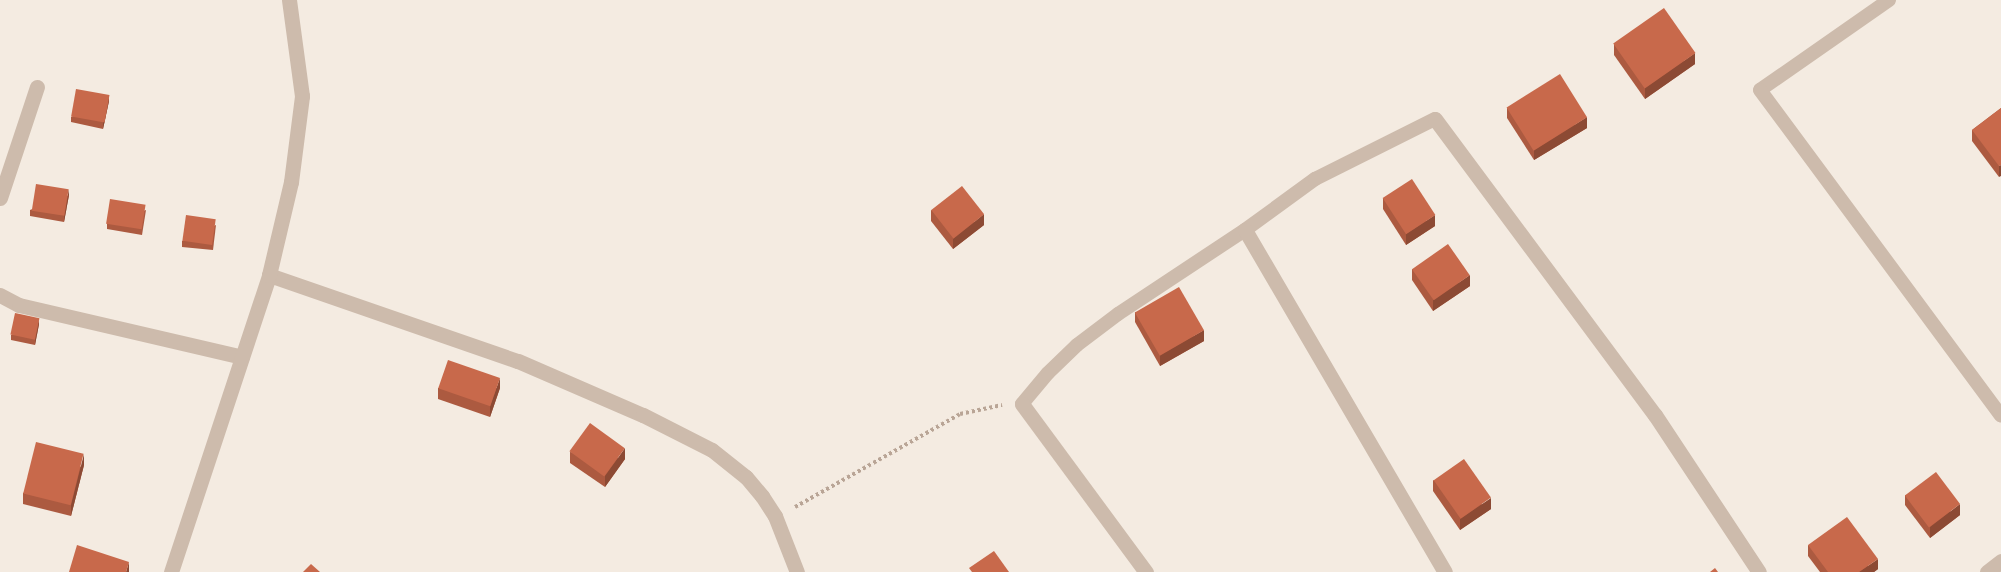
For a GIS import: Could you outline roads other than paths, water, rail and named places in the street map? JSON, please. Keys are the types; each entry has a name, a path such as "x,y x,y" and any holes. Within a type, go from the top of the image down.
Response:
{"street":[{"path":"171,572 269,275 291,183 302,96 289,0"},
{"path":"0,198 37,87"},
{"path":"1435,119 1655,415 1759,572"},
{"path":"1245,230 1445,572"},
{"path":"269,275 518,361 643,415 712,450 730,463 762,496 775,516 797,572"},
{"path":"0,295 19,305 242,357"},
{"path":"1022,404 1146,572"},
{"path":"1987,572 2001,561"}],"lane":[{"path":"1889,0 1760,90 2001,416"},
{"path":"1022,404 1048,373 1097,329 1245,230 1315,179 1435,119"}]}
